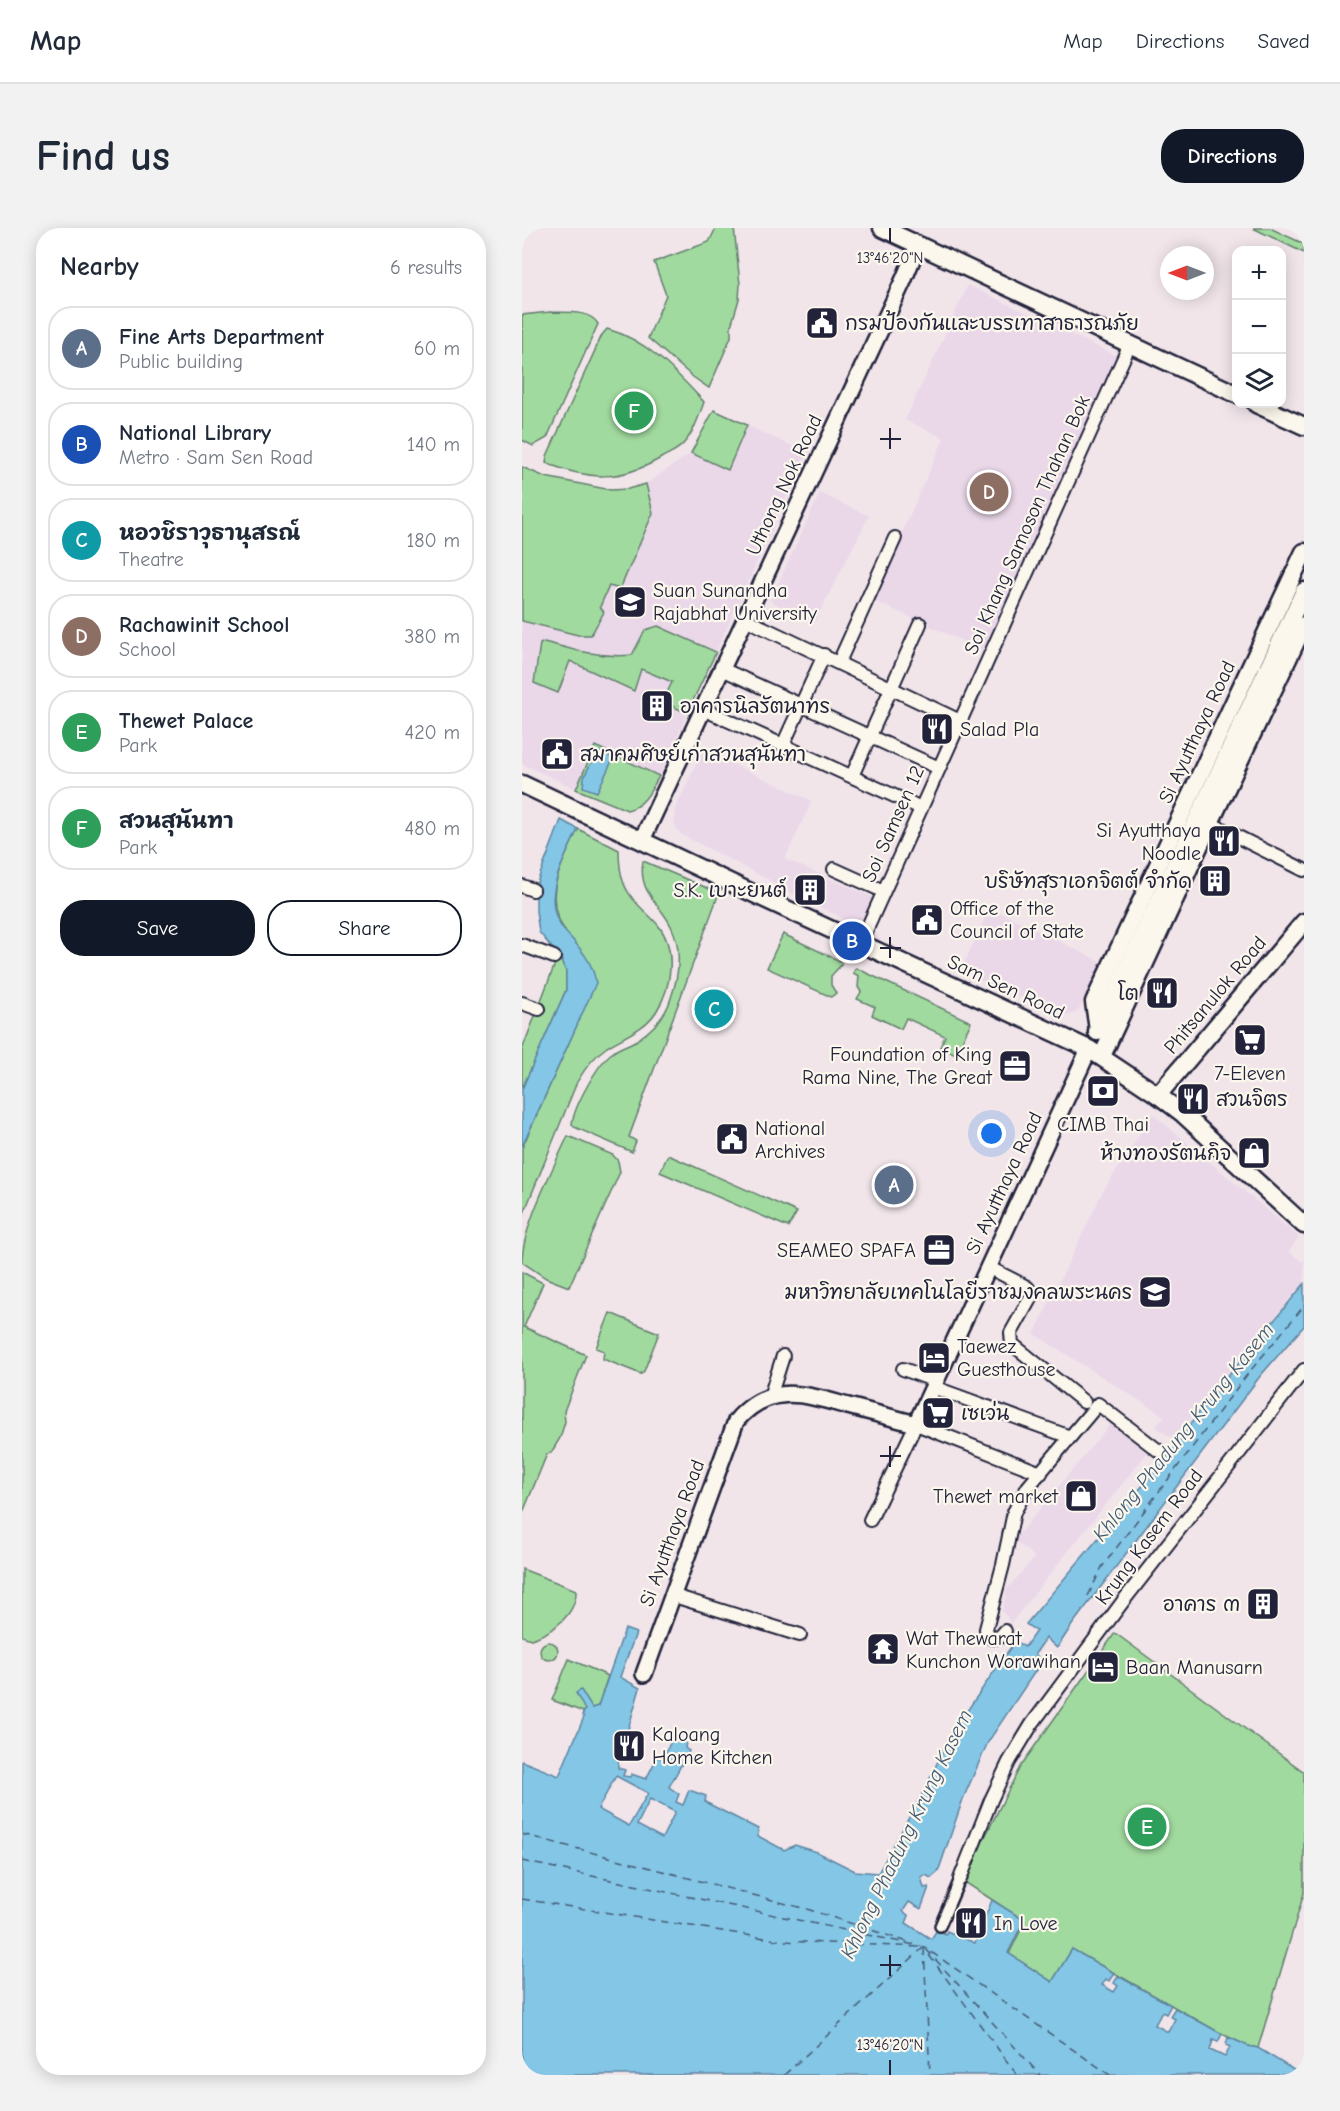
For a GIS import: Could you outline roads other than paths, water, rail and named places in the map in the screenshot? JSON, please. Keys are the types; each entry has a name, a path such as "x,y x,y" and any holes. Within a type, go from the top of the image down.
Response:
{"main road":[{"path":"882,228 1232,392"},
{"path":"1265,408 1304,426"},
{"name":"Si Ayutthaya Road","path":"1095,1053 1181,869 1209,823 1304,552"},
{"name":"Si Ayutthaya Road","path":"1247,712 1304,591"},
{"name":"Si Ayutthaya Road","path":"1095,1053 1098,1030 1094,1002 1178,842 1203,789 1247,712 1304,625"},
{"name":"Sam Sen Road","path":"522,784 1095,1053 1158,1095 1191,1121 1304,1225"},
{"name":"Si Ayutthaya Road","path":"1178,842 1181,869"},
{"name":"Phitsanulok Road","path":"1158,1095 1304,922"},
{"name":"Si Ayutthaya Road","path":"1098,1030 1151,935"}],"street":[{"name":"Uthong Nok Road","path":"642,840 918,245"},
{"name":"Soi Khang Samoson Thahan Bok","path":"960,721 1130,344"},
{"path":"839,662 896,538"},
{"path":"745,619 960,721"},
{"path":"852,776 920,624"},
{"path":"783,745 824,656"},
{"path":"722,669 939,768"},
{"path":"703,709 921,808"},
{"name":"Soi Samsen 12","path":"861,942 960,721"},
{"path":"1209,823 1304,870"},
{"path":"834,869 884,891"},
{"path":"522,945 554,957"},
{"path":"522,1003 539,1009"},
{"name":"Si Ayutthaya Road","path":"644,1674 736,1421 747,1408 770,1397 791,1394 813,1396 915,1424 988,1267 1095,1053"},
{"path":"988,1267 1027,1287 1031,1292 1031,1297 1011,1333 1012,1344 1084,1402"},
{"path":"770,1397 783,1356"},
{"path":"903,1369 934,1384 1071,1437"},
{"name":"Krung Kasem Road","path":"940,1926 991,1800 1009,1762 1032,1725 1138,1581 1304,1370"},
{"path":"1005,1631 1000,1637 992,1638 988,1636 986,1629 1014,1512 1028,1487 1098,1404 1160,1451"},
{"path":"870,1520 915,1424 1041,1473"},
{"path":"671,1595 800,1635"}],"water":[{"path":"597,751 610,756 612,761 597,792 583,787 584,777"},
{"path":"561,820 578,829 558,874 553,898 554,910 561,926 587,959 596,983 522,1147 522,1089 566,990 566,971 561,959 539,932 536,911 536,885"},
{"name":"Khlong Phadung Krung Kasem","path":"1304,1284 1304,1326 1261,1375 1057,1648 1046,1638 1035,1654 1042,1661 988,1742 963,1799 938,1872 931,1878 926,1875 921,1877 924,1888 929,1887 921,1909 909,1902 903,1911 909,1916 906,1923 931,1939 937,1930 946,1934 947,1931 975,1943 992,1900 1024,1920 1008,1953 1052,1982 1072,1949 1114,1973 1109,1981 1106,1979 1102,1985 1114,1992 1118,1986 1114,1983 1118,1976 1171,2005 1166,2014 1162,2012 1155,2025 1168,2032 1175,2019 1170,2016 1175,2008 1222,2034 1218,2042 1213,2040 1210,2050 1225,2057 1230,2047 1226,2045 1228,2037 1258,2048 1302,2075 522,2075 522,1761 559,1776 584,1717 582,1715 585,1710 576,1693 581,1690 592,1708 598,1706 625,1629 636,1633 620,1677 640,1688 618,1764 618,1768 625,1770 623,1776 630,1777 631,1774 646,1779 658,1756 663,1758 672,1739 686,1742 685,1748 689,1751 669,1787 679,1794 676,1802 683,1805 689,1790 706,1796 705,1802 758,1829 758,1836 784,1850 795,1845 817,1852 855,1871 878,1873 927,1785 949,1737 1015,1641 1025,1647 1036,1631 1026,1624 1176,1446 1197,1414","holes":["616,1776 648,1793 629,1826 598,1809","650,1799 675,1812 662,1838 637,1825"]}],"place":[{"name":"กรมป้องกันและบรรเทาสาธารณภัย","path":"822,323"},
{"name":"สวนสุนันทา","path":"634,411"},
{"name":"Rachawinit School","path":"989,492"},
{"name":"Suan Sunandha Rajabhat University","path":"630,602"},
{"name":"อาคารนิลรัตนาทร","path":"657,706"},
{"name":"Salad Pla","path":"937,729"},
{"name":"สมาคมศิษย์เก่าสวนสุนันทา","path":"557,754"},
{"name":"Si Ayutthaya Noodle","path":"1224,841"},
{"name":"บริษัทสุราเอกจิตต์ จำกัด","path":"1215,881"},
{"name":"S.K. เบาะยนต์","path":"810,890"},
{"name":"Office of the Council of State","path":"927,920"},
{"name":"National Library","path":"852,941"},
{"name":"โต","path":"1162,993"},
{"name":"หอวชิราวุธานุสรณ์","path":"714,1009"},
{"name":"7-Eleven","path":"1250,1040"},
{"name":"Foundation of King Rama Nine, The Great","path":"1015,1066"},
{"name":"CIMB Thai","path":"1103,1091"},
{"name":"สวนจิตร","path":"1193,1099"},
{"name":"National Archives","path":"732,1139"},
{"name":"ห้างทองรัตนกิจ","path":"1254,1153"},
{"name":"Fine Arts Department","path":"894,1185"},
{"name":"SEAMEO SPAFA","path":"939,1250"},
{"name":"มหาวิทยาลัยเทคโนโลยีราชมงคลพระนคร","path":"1155,1292"},
{"name":"Taewez Guesthouse","path":"934,1358"},
{"name":"เซเว่น","path":"938,1413"},
{"name":"Thewet market","path":"1081,1496"},
{"name":"อาคาร ๓","path":"1263,1604"},
{"name":"Wat Thewarat Kunchon Worawihan","path":"883,1649"},
{"name":"Baan Manusarn","path":"1103,1667"},
{"name":"Kaloang Home Kitchen","path":"629,1746"},
{"name":"Thewet Palace","path":"1147,1827"},
{"name":"In Love","path":"971,1923"}]}
